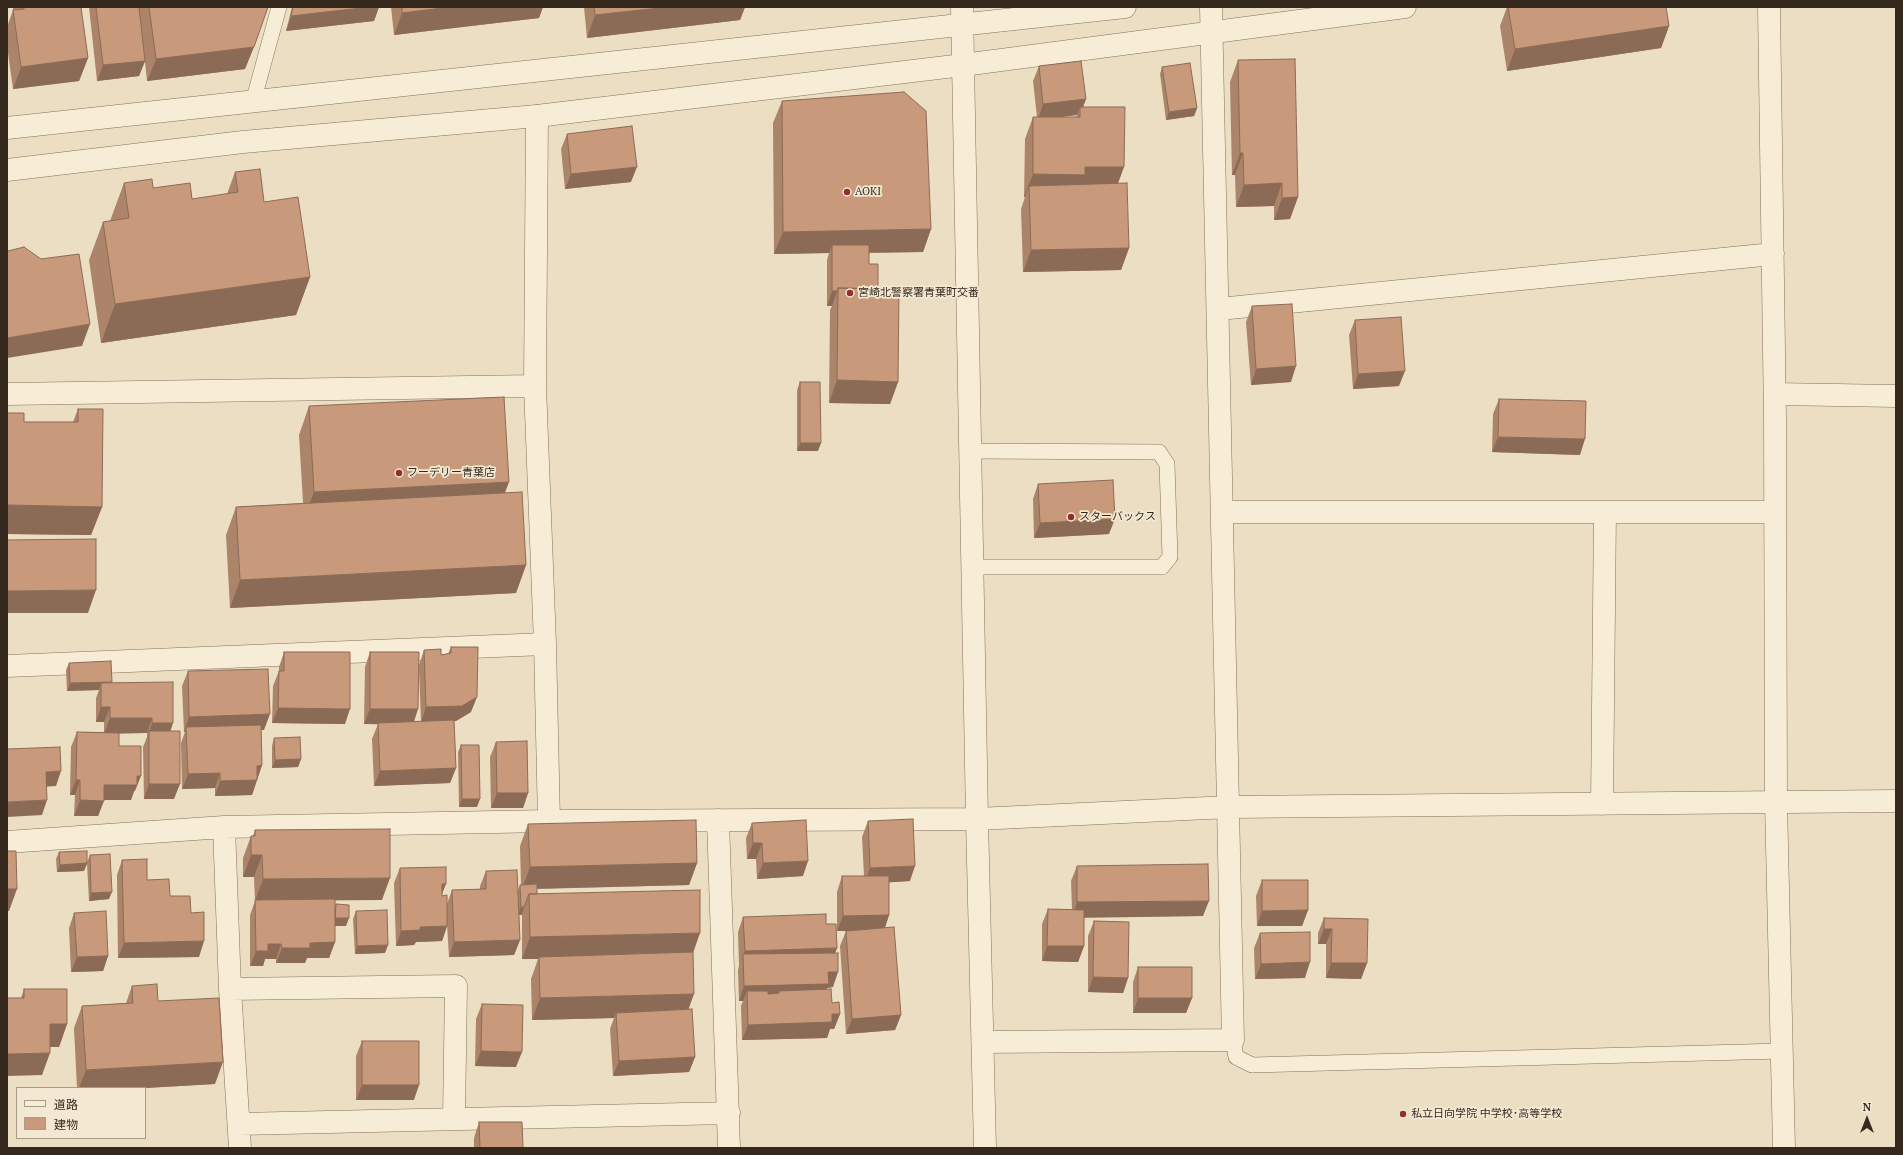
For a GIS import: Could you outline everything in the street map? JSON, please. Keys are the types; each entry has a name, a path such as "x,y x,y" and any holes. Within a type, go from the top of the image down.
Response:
{"street":[{"path":"7,128 253,102 963,16 1125,7"},
{"path":"984,1042 1233,1040 1219,309 1213,31 1211,7"},
{"path":"7,170 243,142 537,116 963,65 1404,7"},
{"path":"1769,7 1773,254 1776,802 1784,1148"},
{"path":"963,16 972,567 977,819 984,1042 985,1148"},
{"path":"537,116 535,386 545,644 549,821"},
{"path":"1219,309 1773,254"},
{"path":"7,394 535,386"},
{"path":"1774,394 1896,396"},
{"path":"1223,512 1775,512"},
{"path":"1602,804 1605,512"},
{"path":"7,666 545,644"},
{"path":"7,842 224,827 549,821 977,819 1229,807 1896,801"},
{"path":"718,820 729,1148"},
{"path":"224,827 230,990 240,1148"},
{"path":"230,990 456,986 454,1118"},
{"path":"239,1124 729,1113"}],"lane":[{"path":"253,102 279,7"},
{"path":"970,451 1159,452 1167,464 1170,557 1162,567 972,567"},
{"path":"1233,1040 1236,1057 1252,1065 1782,1051"}],"building":[{"path":"24,7 81,7 88,58 21,67 13,10 24,9"},
{"path":"96,7 139,7 145,61 103,65"},
{"path":"149,7 268,7 254,47 156,59"},
{"path":"293,7 370,7 291,16"},
{"path":"402,7 450,7 402,13"},
{"path":"594,7 669,7 595,15"},
{"path":"1508,7 1666,7 1669,26 1515,49"},
{"path":"1295,59 1298,197 1282,198 1282,183 1244,185 1243,153 1240,153 1238,60"},
{"path":"1081,61 1086,99 1043,104 1039,66"},
{"path":"1190,63 1197,108 1169,112 1162,67"},
{"name":"AOKI","path":"904,92 926,111 931,229 783,232 782,101"},
{"path":"1080,107 1125,107 1124,167 1085,167 1085,175 1033,174 1033,117 1080,117"},
{"path":"632,126 637,167 571,174 567,134"},
{"path":"260,169 264,202 298,197 310,277 115,304 103,222 129,218 124,183 152,179 153,188 190,183 192,199 238,192 235,172"},
{"path":"1127,183 1129,248 1031,250 1029,186"},
{"path":"832,245 869,245 869,264 878,264 878,289 838,288 837,291 832,291"},
{"path":"24,247 41,259 79,254 90,324 7,338 7,254 8,251"},
{"path":"838,288 899,289 898,382 837,380"},
{"path":"1292,304 1296,366 1256,369 1252,306"},
{"path":"1401,317 1405,371 1358,374 1355,320"},
{"path":"800,382 820,382 821,443 800,443"},
{"name":"フーデリー青葉店","path":"504,397 509,482 314,492 309,406"},
{"path":"1499,399 1586,401 1585,439 1498,437"},
{"path":"78,409 103,409 102,507 7,505 7,413 24,413 24,422 78,422"},
{"path":"1113,480 1115,519 1040,523 1038,484"},
{"path":"522,492 526,565 240,580 236,507"},
{"path":"96,539 96,590 7,591 7,540"},
{"path":"451,647 478,647 477,697 462,706 426,707 424,650 441,649 441,655 451,653"},
{"path":"284,652 350,652 350,709 278,708 279,671 284,671"},
{"path":"370,652 419,652 418,709 370,709"},
{"path":"111,661 112,682 70,683 69,663"},
{"path":"268,669 270,714 189,717 188,671"},
{"path":"173,682 173,723 152,723 152,718 110,718 110,707 101,707 101,683"},
{"path":"454,720 456,768 380,771 378,723"},
{"path":"261,725 262,765 257,766 257,780 220,781 220,773 188,774 186,727"},
{"path":"149,731 180,731 180,784 149,784"},
{"path":"77,732 119,733 119,746 141,746 141,776 137,776 137,785 104,785 104,801 80,800 80,780 76,780"},
{"path":"300,737 301,759 275,760 274,738"},
{"path":"527,741 528,793 497,793 496,742"},
{"path":"461,745 479,745 480,799 462,799"},
{"path":"60,747 61,771 46,772 47,800 7,802 7,749"},
{"path":"913,819 915,866 870,868 868,821"},
{"path":"696,820 697,863 530,867 528,824"},
{"path":"806,820 808,861 763,863 762,843 753,843 752,823"},
{"path":"390,829 390,878 263,879 262,855 251,855 251,836 255,836 255,830"},
{"path":"7,851 16,851 17,889 7,889"},
{"path":"87,851 87,863 60,865 59,852"},
{"path":"110,854 112,892 91,893 90,855"},
{"path":"147,859 147,880 169,879 170,896 190,896 191,913 204,912 204,941 124,943 122,860"},
{"path":"1208,864 1209,901 1077,902 1077,866"},
{"path":"446,867 446,884 442,884 442,896 447,895 447,926 420,927 420,930 401,931 400,868"},
{"path":"517,870 520,940 454,942 452,890 486,889 486,871"},
{"path":"842,876 889,876 889,915 843,916"},
{"path":"1262,880 1308,880 1308,910 1262,911"},
{"path":"537,884 537,894 529,894 524,907 521,907 520,885"},
{"path":"700,890 700,933 530,937 529,894"},
{"path":"335,899 335,942 310,943 310,948 282,948 281,944 268,944 268,951 256,951 255,900"},
{"path":"336,904 349,905 349,918 335,918"},
{"path":"1048,909 1084,910 1084,946 1047,946"},
{"path":"387,910 388,945 357,946 356,911"},
{"path":"106,911 108,956 77,957 74,913"},
{"path":"826,914 826,924 836,924 837,948 745,951 743,917"},
{"path":"1324,918 1368,919 1367,963 1331,963 1332,929 1324,929"},
{"path":"1094,921 1129,922 1128,978 1093,977"},
{"path":"894,927 901,1015 852,1019 846,931"},
{"path":"1310,932 1310,962 1261,964 1260,933"},
{"path":"693,952 694,994 540,998 539,957"},
{"path":"838,953 838,972 828,972 829,984 744,986 743,954"},
{"path":"1138,967 1192,967 1192,998 1138,998"},
{"path":"157,984 158,1001 219,998 223,1062 86,1070 82,1006 133,1003 132,986"},
{"path":"24,989 67,989 67,1024 50,1024 50,1053 7,1054 7,998 24,998"},
{"path":"831,989 832,1003 839,1002 840,1014 832,1014 832,1022 748,1025 747,991 768,991 768,994 779,993 779,991"},
{"path":"482,1004 523,1005 522,1052 481,1051"},
{"path":"692,1009 695,1057 619,1061 616,1013"},
{"path":"362,1041 419,1041 419,1085 362,1085"},
{"path":"479,1122 522,1122 523,1148 480,1148"}],"place":[{"name":"AOKI","path":"847,192"},
{"name":"宮崎北警察署青葉町交番","path":"850,293"},
{"name":"フーデリー青葉店","path":"399,473"},
{"name":"スターバックス","path":"1071,517"},
{"name":"私立日向学院 中学校･高等学校","path":"1403,1114"}]}
